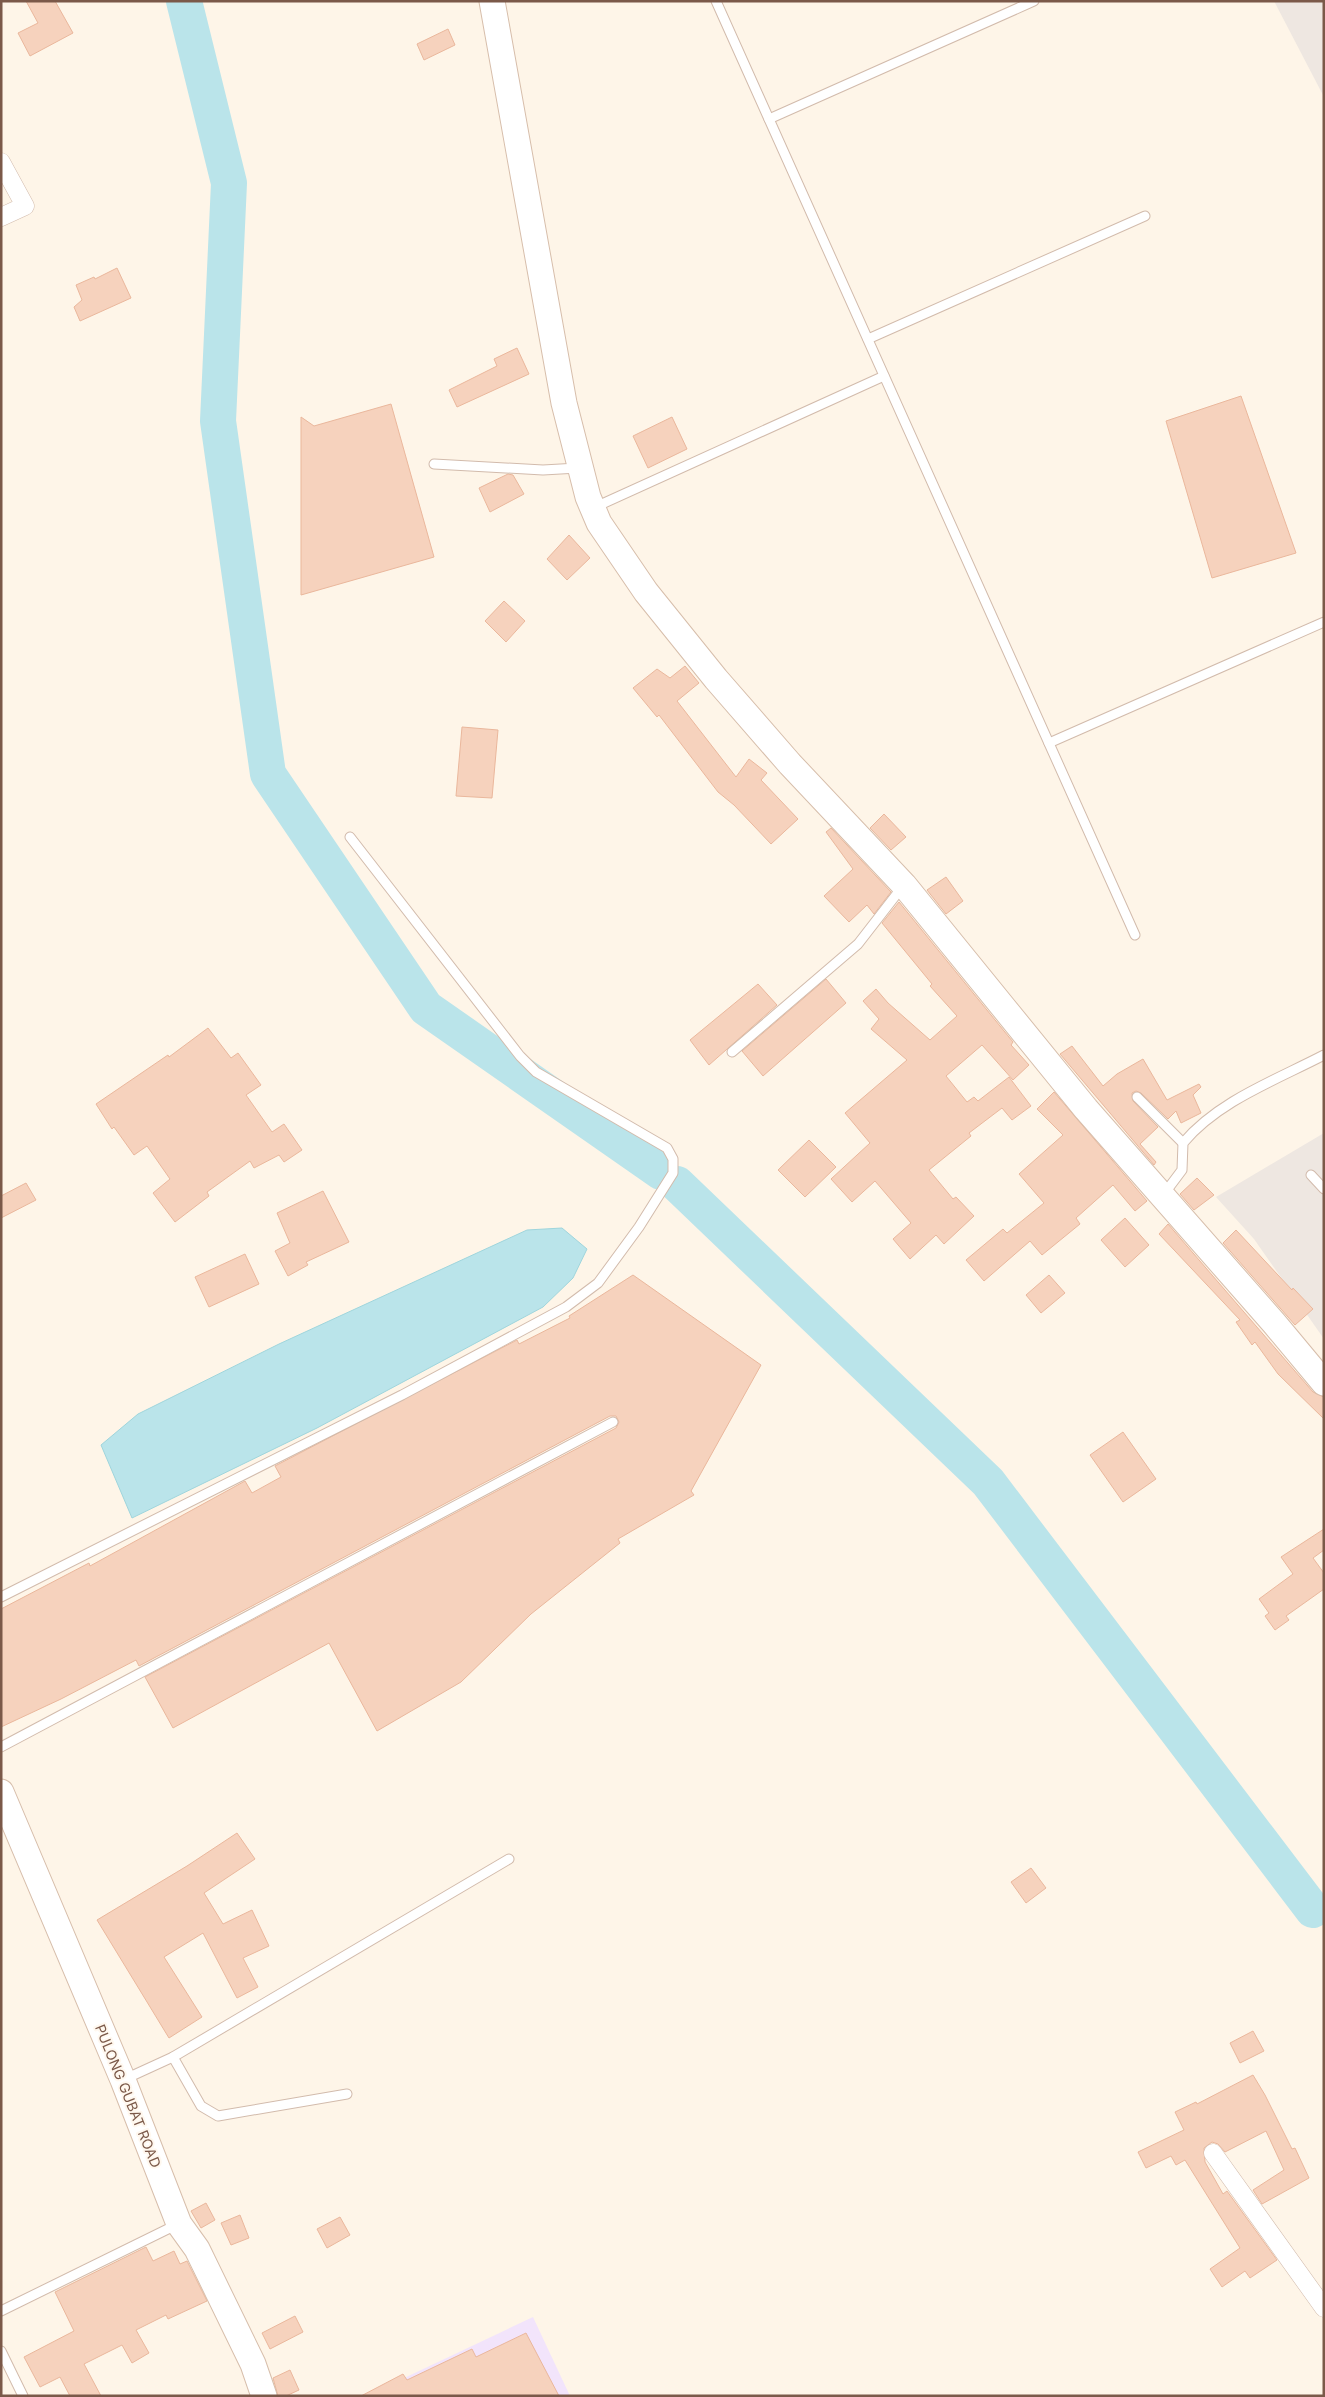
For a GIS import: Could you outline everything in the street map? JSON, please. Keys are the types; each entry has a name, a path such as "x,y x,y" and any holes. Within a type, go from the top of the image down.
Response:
{"street":[{"path":"492,1 564,403 581,468 599,523 646,592 716,679 790,764 904,885 1086,1109 1274,1323 1324,1383"},
{"path":"1,162 25,206 1,217"},
{"name":"PULONG GUBAT ROAD","path":"1,1792 123,2080 179,2224 197,2249 253,2364 264,2396"},
{"path":"1213,2154 1324,2308"}],"lane":[{"path":"716,1 1135,935"},
{"path":"769,119 1034,1"},
{"path":"868,339 1145,216"},
{"path":"593,508 884,376"},
{"path":"434,464 543,470 581,468"},
{"path":"1049,743 1324,622"},
{"path":"1,1598 402,1395 566,1307 598,1283 639,1227 673,1173 673,1159 667,1148 536,1072 520,1056 350,838"},
{"path":"732,1052 858,944 904,885"},
{"path":"1162,1196 1182,1170 1183,1143 1192,1131 1235,1101 1324,1055"},
{"path":"1137,1097 1183,1143"},
{"path":"1311,1175 1324,1189"},
{"path":"1,1747 613,1422"},
{"path":"123,2080 173,2057 510,1860"},
{"path":"173,2057 201,2106 218,2116 347,2094"},
{"path":"1,2311 179,2224"},
{"path":"1,2351 23,2396"}],"shaded area":[{"path":"1274,1 1324,1 1324,97"},
{"path":"1324,1133 1324,1339 1254,1239 1216,1197"},
{"path":"533,2317 570,2396 366,2396"}],"water":[{"path":"562,1228 587,1249 573,1278 543,1307 317,1428 132,1518 101,1445 138,1414 279,1344 527,1230"}],"building":[{"path":"26,1 55,1 73,33 30,56 18,33 38,23"},
{"path":"448,29 455,45 424,60 417,44"},
{"path":"117,268 131,298 80,321 74,307 82,300 76,285 94,277 95,279"},
{"path":"517,348 529,374 457,407 449,390 497,366 494,359"},
{"path":"1241,396 1296,553 1212,578 1166,421"},
{"path":"391,404 434,557 301,595 301,417 314,426"},
{"path":"672,417 687,449 648,468 633,436"},
{"path":"508,474 513,475 524,494 490,512 479,488"},
{"path":"569,535 590,558 567,580 547,559"},
{"path":"504,601 525,621 506,642 485,621"},
{"path":"685,666 699,683 677,701 736,777 749,759 767,773 761,780 798,819 771,844 734,805 718,792 659,715 657,717 633,688 657,669 670,678"},
{"path":"462,727 498,730 492,798 456,796"},
{"path":"884,814 906,837 891,850 870,828"},
{"path":"831,828 891,892 874,914 867,905 849,922 824,896 853,869 826,832"},
{"path":"946,877 963,901 946,914 927,890"},
{"path":"899,902 1013,1042 1011,1045 1029,1065 1013,1080 982,1045 946,1076 967,1102 974,1097 978,1101 1009,1077 1031,1106 1012,1120 1002,1108 969,1133 971,1136 929,1170 953,1199 956,1197 974,1216 944,1244 936,1235 910,1259 893,1239 911,1223 875,1181 852,1202 831,1179 870,1143 845,1113 907,1060 871,1029 879,1019 863,1001 876,989 888,1003 930,1040 957,1016 930,986 932,984 882,923"},
{"path":"826,979 846,1003 763,1076 742,1051"},
{"path":"758,984 777,1005 709,1065 690,1040"},
{"path":"208,1028 231,1058 238,1053 261,1085 246,1095 272,1132 284,1124 302,1150 284,1162 279,1155 254,1168 250,1161 207,1192 209,1196 175,1222 153,1193 170,1179 147,1146 134,1155 114,1127 112,1129 96,1104 168,1055 169,1057"},
{"path":"1072,1046 1103,1086 1117,1074 1143,1059 1167,1100 1199,1084 1201,1087 1193,1095 1201,1113 1181,1123 1176,1111 1168,1119 1141,1093 1136,1091 1132,1093 1133,1101 1158,1127 1140,1144 1156,1162 1154,1165 1060,1054"},
{"path":"1054,1092 1147,1201 1135,1211 1113,1185 1076,1218 1080,1224 1042,1255 1030,1241 984,1281 966,1260 1003,1229 1007,1233 1044,1203 1019,1174 1063,1135 1037,1109"},
{"path":"809,1140 836,1167 805,1197 778,1170"},
{"path":"1197,1178 1214,1195 1194,1210 1180,1194"},
{"path":"26,1183 36,1200 1,1218 1,1196"},
{"path":"323,1191 349,1242 306,1262 308,1265 288,1276 275,1251 290,1243 277,1213"},
{"path":"1125,1218 1149,1245 1125,1267 1101,1240"},
{"path":"1168,1224 1313,1392 1324,1397 1324,1419 1278,1374 1255,1342 1252,1345 1236,1322 1240,1320 1159,1234"},
{"path":"1236,1230 1292,1290 1293,1288 1313,1309 1295,1325 1223,1243"},
{"path":"245,1254 259,1284 209,1307 195,1277"},
{"path":"633,1275 761,1365 691,1491 694,1495 618,1539 620,1543 531,1614 461,1682 377,1731 329,1643 173,1728 145,1677 616,1428 619,1422 616,1416 610,1416 139,1666 136,1660 61,1699 1,1727 1,1609 89,1563 90,1566 245,1481 252,1493 281,1477 275,1466 517,1340 519,1344 570,1318 569,1316"},
{"path":"1049,1275 1065,1293 1041,1313 1026,1295"},
{"path":"1123,1432 1156,1479 1123,1502 1090,1455"},
{"path":"1324,1529 1324,1550 1313,1558 1324,1573 1324,1589 1286,1616 1289,1620 1275,1630 1265,1616 1269,1613 1259,1599 1293,1574 1281,1557"},
{"path":"237,1833 255,1859 204,1893 223,1924 252,1910 269,1946 243,1958 258,1987 237,1998 203,1933 164,1957 202,2017 169,2038 97,1920 187,1866"},
{"path":"1031,1868 1046,1888 1026,1903 1011,1882"},
{"path":"1253,2031 1264,2051 1240,2063 1230,2043"},
{"path":"1253,2075 1292,2149 1295,2148 1309,2178 1262,2204 1253,2190 1284,2170 1266,2131 1225,2152 1218,2144 1212,2142 1204,2148 1205,2162 1223,2194 1227,2191 1277,2260 1250,2278 1245,2271 1222,2287 1210,2269 1240,2248 1185,2160 1176,2165 1171,2156 1146,2168 1138,2152 1184,2130 1175,2112 1196,2102 1197,2104"},
{"path":"206,2203 215,2220 201,2228 191,2211"},
{"path":"240,2215 249,2238 231,2245 221,2223"},
{"path":"340,2217 350,2235 327,2248 317,2229"},
{"path":"146,2247 153,2261 174,2251 180,2264 187,2261 207,2301 168,2319 166,2315 136,2330 149,2353 132,2363 122,2345 84,2364 101,2396 70,2396 60,2377 40,2387 24,2357 74,2331 55,2292"},
{"path":"295,2316 303,2332 270,2349 262,2333"},
{"path":"526,2333 559,2396 361,2396 403,2374 407,2380 472,2349 476,2357"},
{"path":"290,2370 299,2390 286,2396 278,2396 273,2378"}],"waterway":[{"path":"184,1 229,183 218,421 268,774 426,1008 661,1172"},
{"path":"677,1184 988,1482 1313,1910"}]}
